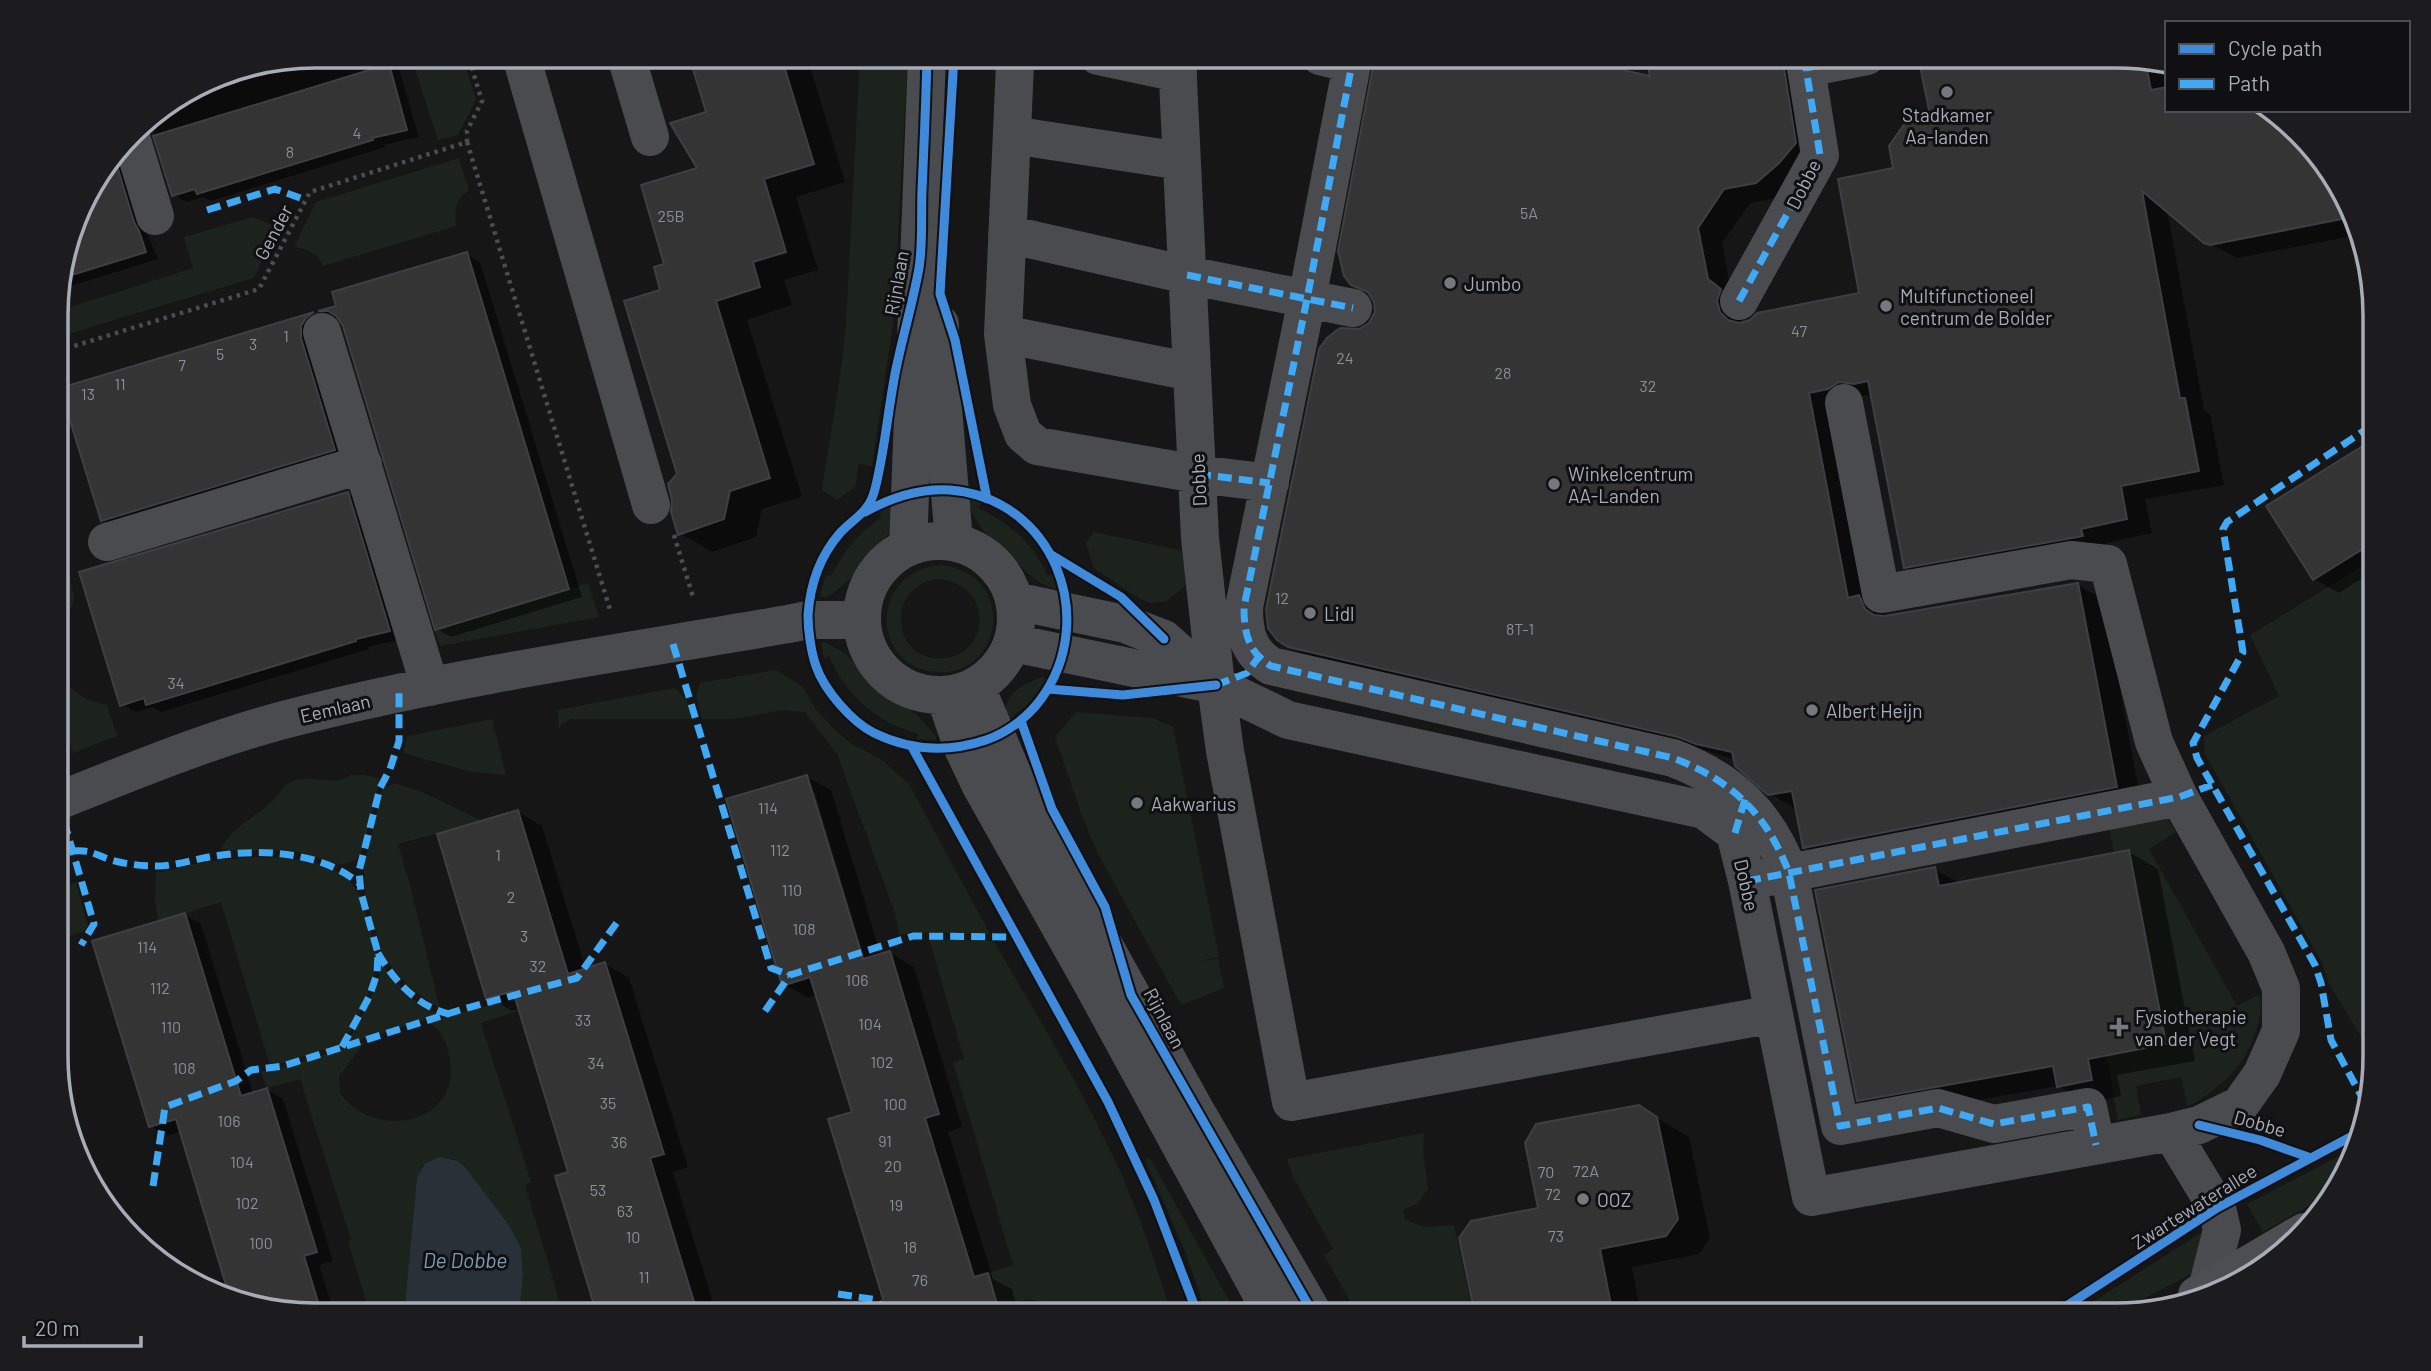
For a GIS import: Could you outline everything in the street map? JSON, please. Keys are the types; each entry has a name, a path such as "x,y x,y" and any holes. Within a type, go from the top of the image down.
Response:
{"street":[{"path":"1351,68 1244,607 1244,627 1249,645 1258,658 1271,666 1673,758 1702,769 1726,785 1742,809 1764,822 1780,849 1789,873 1839,1126 1938,1108 1994,1124 2088,1107 2096,1145"},
{"name":"Dobbe","path":"1740,301 1820,155 1806,68"},
{"path":"525,69 651,505"},
{"path":"630,69 650,137"},
{"name":"Rijnlaan","path":"908,547 927,69"},
{"path":"953,69 940,332 941,384 954,542"},
{"path":"1015,69 1003,334 1012,405 1023,434 1037,446 1197,474 1270,483"},
{"name":"Dobbe","path":"1177,69 1200,538 1216,685"},
{"path":"1012,135 1181,161"},
{"path":"134,148 155,216"},
{"path":"1007,233 1187,275 1353,308"},
{"path":"322,332 430,687"},
{"path":"1003,334 1192,372"},
{"name":"Dobbe","path":"1013,643 1216,685 1288,720 1704,810 1742,809 1747,881 1811,1197 2171,1132 2199,1125 2240,1105 2262,1074 2281,1031 2281,988 2266,952 2179,797 2154,742 2108,564 2071,560 1881,594 1844,403"},
{"path":"107,542 363,464"},
{"path":"931,542 954,542 982,553 1003,574 1015,601 1017,622 1013,643 999,668 961,691 918,693 882,671 868,648 862,620 867,590 883,565 908,547 931,542"},
{"name":"Dobbe","path":"1015,601 1125,624 1164,639 1216,685"},
{"name":"Eemlaan","path":"68,797 214,742 301,715 430,687 808,620 862,620"},
{"path":"1258,658 1247,673 1216,685 1225,751 1291,1102 1774,1014"},
{"path":"961,691 963,748 981,786 1266,1302"},
{"name":"Rijnlaan","path":"961,691 1195,1110 1307,1302"},
{"path":"1747,881 2179,797"},
{"path":"2171,1132 2217,1208 2222,1230 2204,1286"}],"path":[{"path":"472,69 482,101 467,131 467,142 623,653"},
{"path":"651,505 668,518 706,638"}],"shaded area":[{"path":"415,69 467,69 476,100 458,135 438,140"},
{"path":"859,69 907,69 893,325 872,466 859,464 855,487 837,500 822,490 846,324"},
{"path":"459,158 469,190 456,206 456,226 323,266 312,252 294,247 316,202"},
{"path":"253,217 278,227 254,278 68,334 68,308 193,268 184,237"},
{"path":"970,499 981,503 979,508 1002,521 1028,544 1048,576 1054,573 1058,588 1054,589 1033,578 989,536 971,511 968,504"},
{"path":"892,506 892,521 883,542 854,575 826,598 820,596 826,575 831,576 852,544 881,517 879,512"},
{"path":"1094,532 1188,552 1187,581 1183,588 1167,601 1151,603 1140,599 1094,568 1086,543"},
{"path":"942,565 967,573 983,587 992,606 993,625 987,644 975,660 958,670 935,672 914,666 898,653 889,637 887,618 891,599 901,583 918,571","holes":["934,579 953,582 967,590 976,602 978,630 972,643 961,653 946,658 929,657 915,651 906,640 901,626 901,612 907,598 917,587"]},
{"path":"2362,566 2363,1040 2328,982 2322,963 2205,754 2204,736 2279,696 2250,635"},
{"path":"68,572 74,595 68,611"},
{"path":"588,583 599,617 440,646 434,630"},
{"path":"824,642 846,654 878,689 917,715 936,736 936,740 917,739 918,734 889,722 864,706 844,683 829,656 824,658 821,643"},
{"path":"776,670 803,687 815,708 850,743 882,760 909,784 990,934 912,932 899,935 895,913 837,754 805,712 783,710 735,719 702,719 696,696 700,683"},
{"path":"1043,677 1046,680 1030,702 1009,720 1005,711 1010,698 1024,685"},
{"path":"68,685 78,694 107,705 117,736 73,753 68,736"},
{"path":"675,688 687,700 691,719 571,719 561,724 559,730 557,710"},
{"path":"1076,712 1152,718 1173,727 1219,957 1198,961 1218,959 1224,988 1181,1005 1096,850 1055,737"},
{"path":"492,719 506,775 472,772 403,753 407,736"},
{"path":"351,775 380,779 363,848 352,861 337,864 289,851 221,849 236,829 269,804 288,784 304,779 338,780"},
{"path":"394,783 422,792 482,821 398,844 440,1009 408,986 384,958 365,895 364,866 382,789"},
{"path":"2166,817 2176,832 2149,849 2237,1006 2259,995 2260,1015 2253,1040 2240,1064 2212,1091 2189,1106 2181,1077 2136,1086 2141,1115 2118,1120 2106,1055 2166,1044 2130,851 2114,853 2109,826"},
{"path":"255,857 311,862 337,871 348,879 363,904 376,954 374,975 365,1000 342,1044 270,1065 221,902 158,921 155,900 156,873 211,861"},
{"path":"76,882 88,927 68,936 68,885"},
{"path":"929,939 994,941 1069,1070 1110,1150 1136,1211 1168,1303 1046,1303 1028,1299 997,1303 988,1273 1013,1265 953,1062 964,1059"},
{"path":"381,962 415,1001 442,1015 347,1044 379,981"},
{"path":"516,999 519,1011 481,1023 531,1182 525,1185 560,1303 520,1303 523,1275 521,1248 509,1225 465,1167 458,1161 440,1157 417,1178 405,1303 366,1303 348,1241 351,1240 300,1079 267,1088 260,1071 278,1069 365,1042 339,1076 340,1093 354,1108 372,1117 392,1121 411,1119 428,1112 442,1100 449,1083 450,1060 441,1035 430,1023"},
{"path":"1424,1133 1423,1152 1428,1189 1417,1204 1403,1210 1405,1220 1425,1227 1454,1225 1470,1302 1351,1302 1324,1255 1333,1249 1293,1177 1287,1159"},
{"path":"2342,1155 2314,1203 2263,1232 2247,1204"},
{"path":"1150,1158 1230,1302 1203,1303 1185,1251 1145,1160"},
{"path":"2210,1227 2191,1274 2138,1302 2093,1302"}],"water":[{"name":"De Dobbe","path":"440,1157 458,1161 509,1225 521,1248 523,1275 520,1303 405,1303 417,1178 425,1164"}],"building":[{"name":"Winkelcentrum AA-Landen","path":"1373,68 1614,68 1650,76 1648,68 1784,68 1796,143 1779,163 1756,183 1724,189 1698,228 1708,279 1721,289 1717,301 1720,312 1728,320 1739,323 1750,320 1757,313 1859,293 1838,179 1893,168 1889,146 1908,119 1930,115 1920,68 2147,70 2151,90 2165,87 2165,112 2256,112 2266,119 2312,165 2330,192 2343,219 2210,245 2204,243 2142,191 2180,398 2185,398 2199,471 2121,486 2127,519 2081,529 2083,536 1904,568 1868,381 1854,384 1839,382 1828,389 1809,393 1848,598 1859,595 1865,609 1874,615 1885,616 2078,583 2117,787 1803,848 1792,791 1768,795 1735,766 1732,752 1678,737 1288,647 1277,640 1268,628 1266,609 1319,349 1337,330 1359,329 1369,323 1375,312 1374,302 1368,292 1351,285 1344,276 1338,251"},
{"path":"373,69 390,69 407,130 372,138 373,140 197,194 195,189 172,196 153,136"},
{"path":"693,69 785,69 814,164 764,179 786,252 753,262 760,287 716,301 770,478 730,491 724,519 678,535 671,512 672,500 668,484 677,474 624,301 660,290 654,267 664,264 641,185 697,168 670,123 706,112"},
{"path":"117,167 134,222 146,252 71,275 87,221 101,192"},
{"path":"467,252 569,589 435,630 343,326 336,316 328,311 318,311 336,306 332,292"},
{"path":"314,312 301,326 301,338 335,450 101,521 68,414 68,386"},
{"path":"2362,446 2362,549 2313,580 2266,506"},
{"path":"348,492 390,631 356,639 146,705 144,698 120,706 79,572"},
{"path":"807,775 863,959 890,951 939,1114 925,1118 974,1277 988,1273 996,1303 884,1303 828,1119 852,1112 810,977 782,986 726,799"},
{"path":"518,810 568,974 605,962 664,1154 650,1158 694,1303 593,1303 555,1176 568,1172 513,991 486,999 437,834"},
{"path":"2129,850 2166,1044 2088,1059 2092,1080 2057,1087 2053,1066 1857,1101 1815,890 1935,867 1939,886"},
{"path":"185,913 241,1096 267,1088 317,1252 304,1256 318,1303 283,1301 226,1286 176,1119 149,1127 92,941"},
{"path":"1639,1105 1657,1117 1678,1219 1666,1236 1600,1249 1610,1302 1472,1302 1459,1238 1471,1221 1538,1208 1525,1143 1536,1124"}],"marked path":[{"path":"1351,68 1244,607 1246,633 1252,648 1271,666 1673,758 1713,777 1729,788 1758,816 1770,833 1789,873 1840,1126 1938,1108 1994,1124 2088,1107 2096,1145"},
{"path":"1739,301 1820,155 1806,68"},
{"path":"207,210 275,189 306,200"},
{"path":"1187,275 1353,308"},
{"path":"2360,1094 2331,1040 2321,983 2315,965 2197,758 2193,743 2243,652 2223,529 2227,522 2362,432"},
{"path":"1197,474 1270,483"},
{"path":"673,644 771,968 790,975"},
{"path":"1216,685 1247,673 1258,658"},
{"path":"342,1047 369,997 377,974 378,953 361,893 359,871 380,788 390,769 399,741 399,693"},
{"path":"1747,881 2179,797 2212,785"},
{"path":"1735,833 1746,796"},
{"path":"68,835 94,924 81,945"},
{"path":"73,851 150,866 228,854 288,855 326,864 359,883"},
{"path":"153,1186 165,1107 236,1081 251,1070 283,1066 460,1010 577,978 618,921"},
{"path":"765,1011 790,975 913,936 1016,937"},
{"path":"378,953 407,991 427,1005 449,1014"},
{"path":"838,1294 878,1300 879,1303"}],"cycle path":[{"path":"865,512 906,495 927,490 950,490 986,498 1016,515 1040,538 1056,567 1065,599 1066,633 1058,667 1041,699 1009,729 986,740 943,748 915,747 874,733 848,713 825,685 814,660 809,634 809,604 822,561 840,533 869,504 875,489 896,369 920,259 927,69"},
{"path":"953,69 940,294 955,340 987,499"},
{"path":"1050,554 1121,597 1164,639"},
{"path":"1048,689 1123,695 1216,685"},
{"path":"1021,721 1052,809 1105,907 1131,995 1307,1302"},
{"path":"912,747 1108,1102 1154,1200 1193,1303"},
{"path":"2199,1125 2260,1140 2311,1158"},
{"name":"Zwartewaterallee","path":"2072,1302 2217,1208 2349,1138"}],"place":[{"name":"Stadkamer Aa-landen","path":"1947,92"},
{"name":"Jumbo","path":"1450,283"},
{"name":"Multifunctioneel centrum de Bolder","path":"1886,306"},
{"name":"Winkelcentrum AA-Landen","path":"1554,484"},
{"name":"Lidl","path":"1310,613"},
{"name":"Albert Heijn","path":"1812,710"},
{"name":"Aakwarius","path":"1137,803"},
{"name":"Fysiotherapie van der Vegt","path":"2119,1027"},
{"name":"OOZ","path":"1583,1199"}]}
